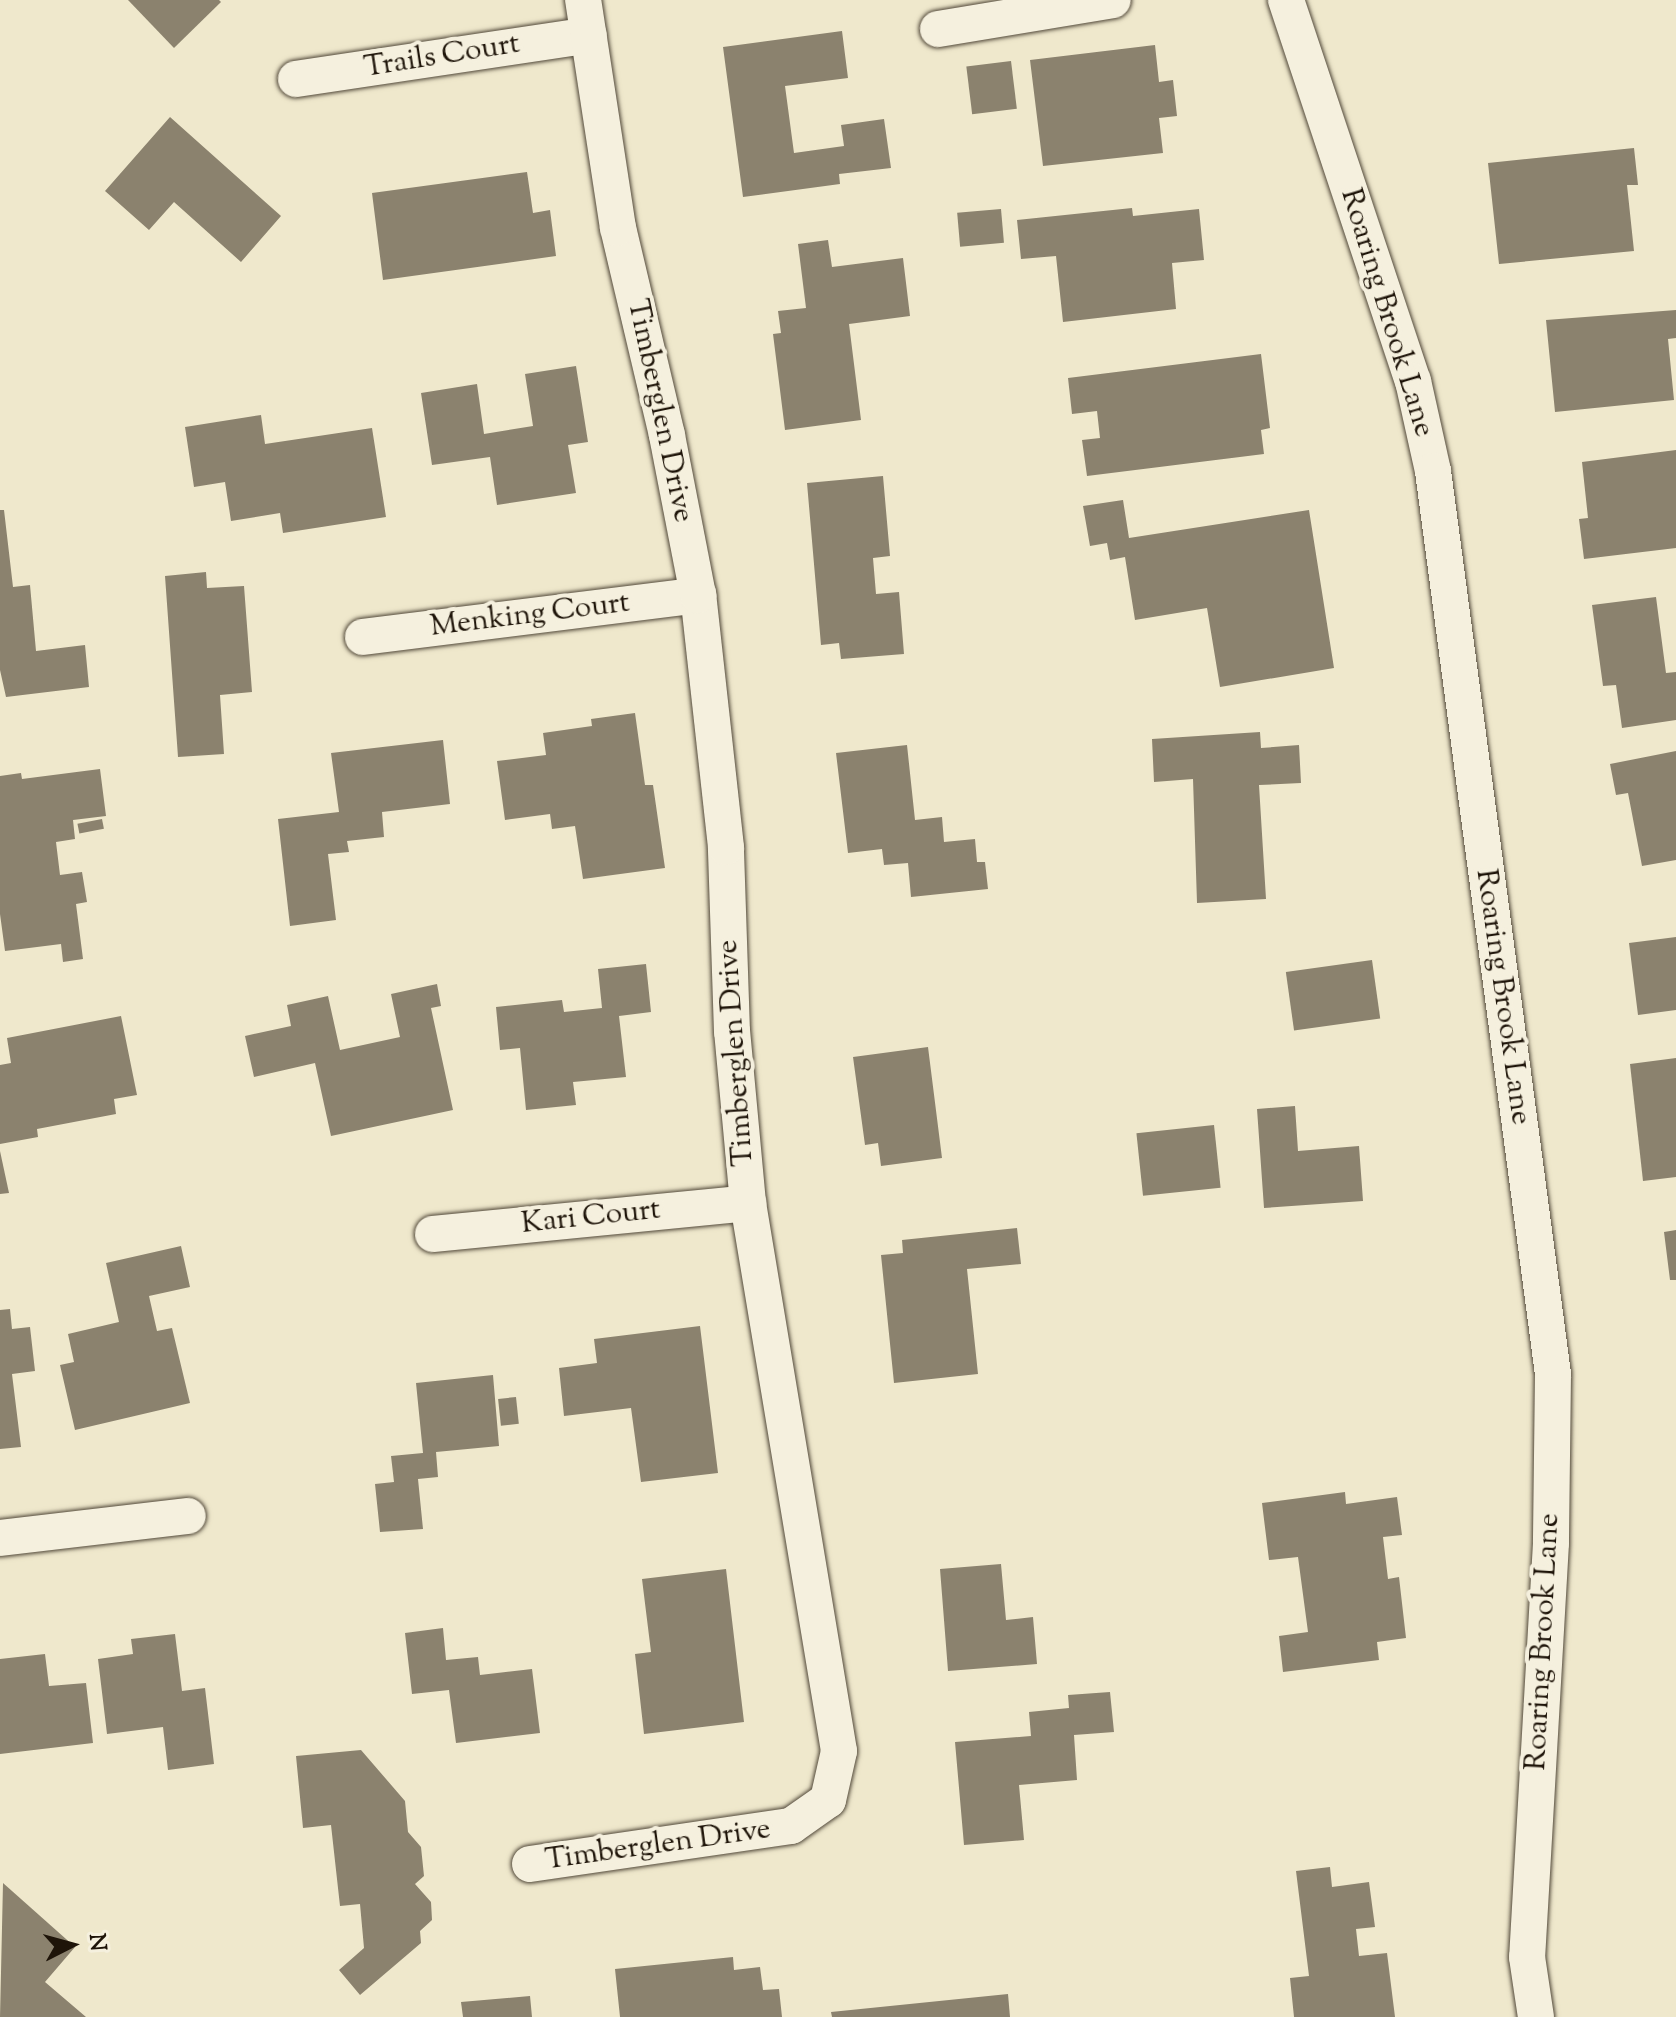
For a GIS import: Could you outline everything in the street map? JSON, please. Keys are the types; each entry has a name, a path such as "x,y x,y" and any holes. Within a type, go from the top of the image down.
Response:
{"street":[{"path":"938,29 1113,0"},
{"name":"Roaring Brook Lane","path":"1286,0 1413,381 1433,471 1553,1374 1551,1543 1527,1957 1536,2017"},
{"name":"Trails Court","path":"296,79 586,17"},
{"name":"Timberglen Drive","path":"530,1864 791,1826 828,1800 839,1751 748,1203 732,1032 726,847 698,595 667,435 618,228 586,17"},
{"name":"Menking Court","path":"363,637 698,595"},
{"name":"Kari Court","path":"433,1234 748,1203"},
{"path":"0,1538 188,1516"}],"building":[{"path":"128,0 219,0 221,2 174,48"},
{"path":"842,31 848,78 785,86 794,153 844,146 841,125 884,119 891,168 839,174 840,184 743,197 723,47"},
{"path":"1155,45 1159,82 1173,80 1177,116 1159,118 1163,153 1043,166 1030,60"},
{"path":"1011,61 1017,109 972,114 966,66"},
{"path":"170,117 281,216 241,262 174,202 149,230 105,191"},
{"path":"1634,148 1638,185 1627,185 1634,251 1499,264 1488,163"},
{"path":"527,172 533,213 550,210 556,256 383,280 372,193"},
{"path":"1132,208 1133,216 1199,209 1204,260 1172,263 1176,309 1063,322 1056,256 1021,259 1017,220"},
{"path":"1001,209 1004,243 960,247 957,213"},
{"path":"828,240 832,267 903,258 910,316 849,324 861,420 785,430 773,334 781,333 778,311 806,308 798,244"},
{"path":"1676,310 1676,338 1668,339 1674,400 1555,412 1546,320"},
{"path":"1261,354 1270,428 1261,430 1264,454 1087,476 1082,440 1100,438 1097,411 1072,414 1068,378"},
{"path":"576,366 588,442 568,445 576,493 497,505 490,457 432,465 421,393 477,384 484,434 533,426 525,374"},
{"path":"261,415 265,444 372,428 386,517 283,533 280,513 231,521 225,482 194,487 185,427"},
{"path":"1676,450 1676,548 1584,559 1579,519 1588,518 1582,462"},
{"path":"883,476 890,556 873,558 876,594 899,592 904,654 841,659 839,643 821,645 807,483"},
{"path":"1123,500 1129,538 1309,510 1334,668 1220,687 1207,608 1135,620 1125,557 1110,560 1107,543 1090,546 1083,506"},
{"path":"0,510 4,510 13,587 30,585 36,651 85,645 89,687 6,697 0,670"},
{"path":"206,572 207,588 244,586 252,692 220,695 224,754 178,757 165,576"},
{"path":"1656,597 1666,673 1676,672 1676,720 1622,728 1616,685 1603,686 1592,605"},
{"path":"635,713 645,785 653,785 665,868 583,879 575,826 552,829 550,814 505,820 497,761 546,755 543,733 592,726 591,719"},
{"path":"1260,732 1261,748 1299,745 1301,783 1259,785 1266,899 1197,903 1193,779 1154,782 1152,739"},
{"path":"443,740 450,804 382,812 384,837 347,841 349,852 328,854 336,920 290,926 278,819 339,812 331,753"},
{"path":"907,745 915,820 942,817 944,842 975,839 977,862 985,862 988,889 911,897 908,863 884,865 882,849 848,853 836,753"},
{"path":"1676,751 1676,860 1642,866 1628,793 1616,795 1610,764"},
{"path":"100,769 106,816 73,820 75,839 56,842 60,875 82,872 87,902 76,904 83,959 63,962 61,944 5,951 0,914 0,776 21,773 22,779"},
{"path":"102,819 104,829 79,834 77,824"},
{"path":"1676,937 1676,1010 1638,1015 1629,943"},
{"path":"1372,960 1380,1018 1294,1031 1286,972"},
{"path":"646,964 651,1012 619,1016 626,1077 573,1082 576,1105 526,1110 520,1048 500,1050 496,1007 562,1000 564,1012 602,1008 598,969"},
{"path":"437,984 441,1006 431,1008 453,1110 331,1136 315,1063 254,1077 245,1036 291,1026 287,1005 328,996 340,1050 400,1037 391,994"},
{"path":"121,1016 137,1095 114,1099 116,1114 37,1129 38,1137 0,1144 0,1065 11,1063 7,1038"},
{"path":"928,1047 942,1158 881,1166 878,1143 865,1145 853,1057"},
{"path":"1676,1058 1676,1177 1643,1181 1630,1064"},
{"path":"1295,1106 1298,1151 1359,1146 1363,1201 1264,1208 1257,1109"},
{"path":"1214,1125 1221,1188 1143,1196 1136,1133"},
{"path":"0,1151 9,1193 0,1194"},
{"path":"1017,1228 1021,1264 967,1269 978,1374 894,1383 881,1255 903,1253 902,1240"},
{"path":"1676,1230 1676,1280 1670,1280 1664,1232"},
{"path":"181,1246 190,1287 149,1296 157,1331 172,1328 190,1403 75,1430 60,1365 74,1362 68,1334 119,1322 106,1263"},
{"path":"10,1309 12,1329 30,1327 35,1371 12,1374 21,1447 0,1449 0,1310"},
{"path":"700,1326 718,1473 641,1482 631,1408 564,1416 559,1368 597,1363 594,1339"},
{"path":"493,1375 499,1446 436,1452 438,1477 418,1479 423,1529 380,1532 375,1484 394,1482 391,1456 423,1453 416,1383"},
{"path":"516,1397 519,1424 501,1426 498,1399"},
{"path":"1345,1492 1346,1504 1397,1497 1402,1535 1383,1537 1388,1579 1399,1577 1406,1638 1377,1642 1379,1660 1283,1672 1279,1636 1308,1632 1298,1557 1269,1560 1262,1503"},
{"path":"1001,1564 1006,1620 1033,1617 1037,1664 948,1671 940,1569"},
{"path":"726,1569 744,1722 644,1734 635,1654 651,1652 642,1579"},
{"path":"443,1628 446,1660 478,1657 480,1675 532,1669 540,1733 456,1743 449,1690 412,1694 405,1633"},
{"path":"175,1634 182,1691 205,1688 214,1764 168,1770 163,1727 107,1734 98,1659 133,1654 131,1639"},
{"path":"45,1654 49,1686 86,1683 93,1743 0,1754 0,1659"},
{"path":"1110,1692 1114,1732 1074,1735 1077,1780 1019,1785 1024,1840 964,1845 955,1742 1031,1736 1029,1712 1069,1708 1068,1695"},
{"path":"361,1750 405,1801 408,1832 421,1847 424,1876 415,1884 431,1902 432,1920 420,1931 421,1943 360,1995 339,1970 364,1948 360,1904 340,1906 331,1825 303,1828 296,1756"},
{"path":"1330,1867 1332,1887 1369,1882 1375,1927 1356,1929 1359,1956 1387,1953 1395,2017 1294,2017 1290,1978 1309,1976 1296,1871"},
{"path":"3,1883 75,1947 45,1982 86,2017 0,2017"},
{"path":"733,1957 734,1970 760,1967 763,1990 779,1989 782,2017 620,2017 615,1969"},
{"path":"1008,1994 1010,2017 832,2017 831,2012"},
{"path":"530,1996 532,2017 463,2017 461,2002"}]}
